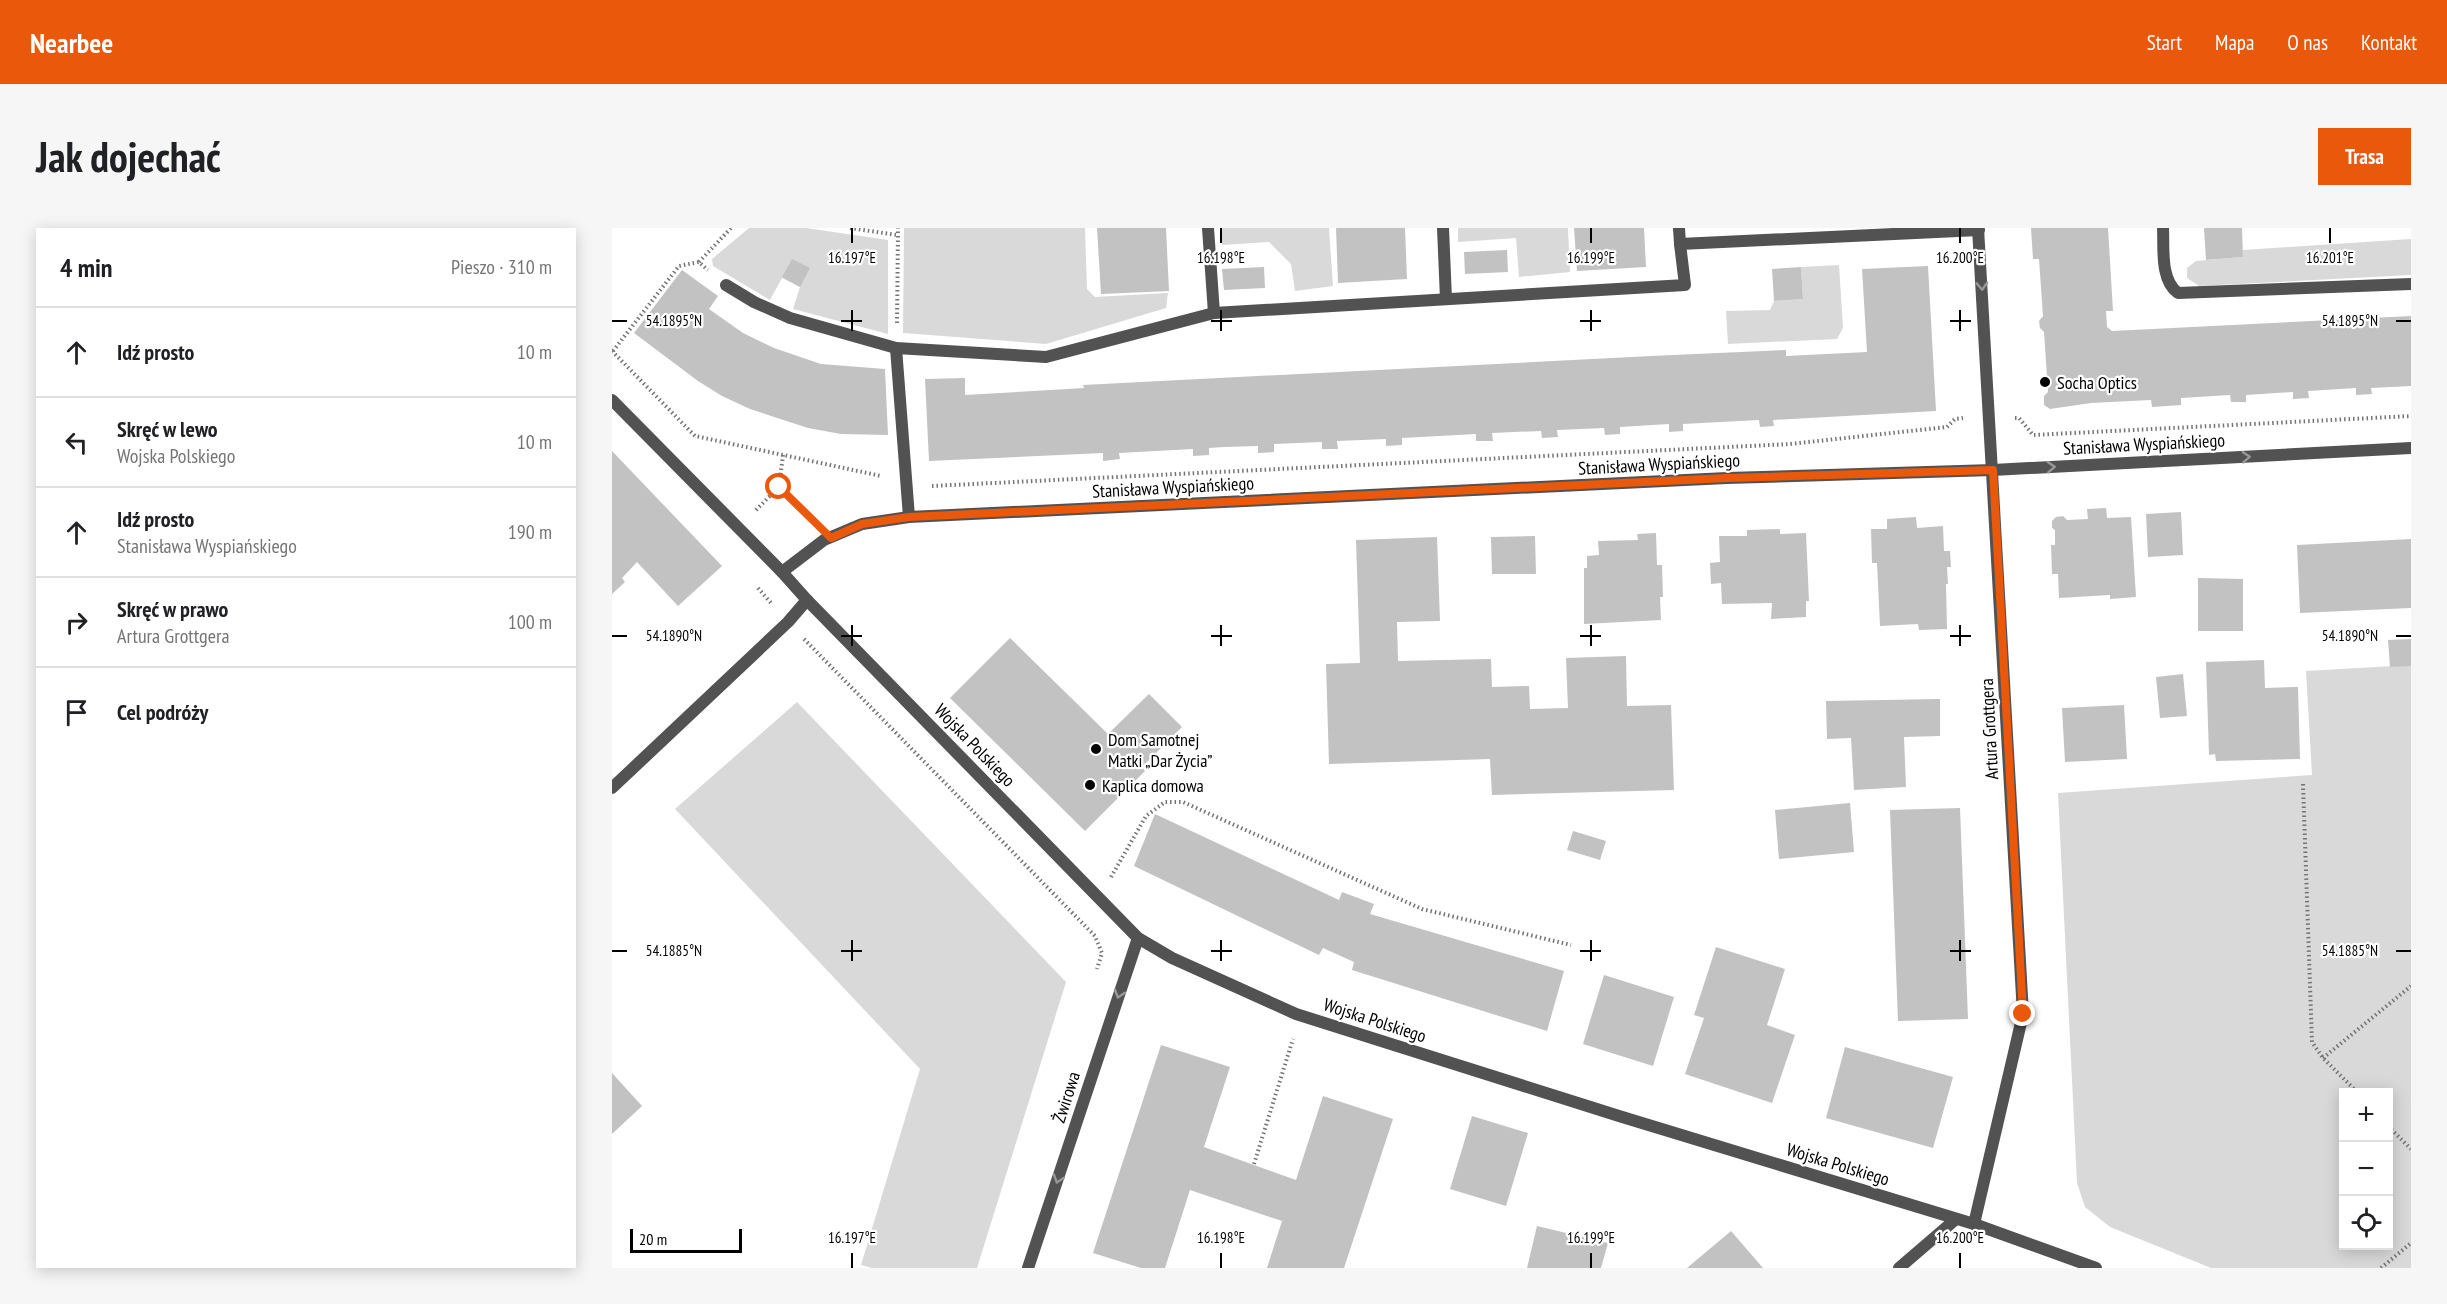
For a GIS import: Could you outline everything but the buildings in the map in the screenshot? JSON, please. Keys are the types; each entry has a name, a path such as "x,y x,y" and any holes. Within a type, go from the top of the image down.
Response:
{"street":[{"path":"1208,228 1214,313"},
{"path":"1443,228 1446,299"},
{"path":"726,285 754,302 790,318 896,348 1046,357 1214,313 1685,285 1678,228"},
{"path":"2163,228 2166,272 2170,288 2178,293 2411,284"},
{"path":"1680,244 1978,229"},
{"name":"Artura Grottgera","path":"1974,1224 2023,1014 1978,229"},
{"path":"782,572 831,538 862,524 909,517 896,348"},
{"name":"Wojska Polskiego","path":"612,400 1138,938 1172,958 1302,1016 1974,1224 2096,1268"},
{"name":"Stanisława Wyspiańskiego","path":"909,517 1727,478 1993,470 2411,448"},
{"path":"612,788 788,622 807,600"},
{"name":"Żwirowa","path":"1028,1268 1138,938"},
{"path":"1899,1268 1956,1219"}],"path":[{"path":"730,228 699,262 679,266 612,351 695,436 930,486 1790,444 1947,427 1955,418 2019,418 2033,435 2411,416"},
{"path":"850,228 897,235"},
{"path":"897,315 898,228"},
{"path":"699,262 726,285"},
{"path":"783,455 779,487 831,538"},
{"path":"2302,784 2312,1042 2323,1058 2352,1088"},
{"path":"1099,899 1146,816 1165,802 1183,802 1422,909 1571,945"},
{"path":"2323,1058 2411,986"},
{"path":"1254,1164 1291,1044"},
{"path":"2393,1131 2411,1149"},
{"path":"2381,1268 2411,1244"}],"shaded area":[{"path":"749,228 806,228 888,240 888,334 793,309 800,287 782,278 770,300 713,266 712,259"},
{"path":"904,228 1085,228 1087,289 1095,297 1168,293 1166,308 1046,344 903,333"},
{"path":"1222,228 1329,228 1333,286 1295,291 1291,264 1269,242 1222,245"},
{"path":"1458,228 1568,228 1570,272 1519,277 1516,238 1458,242"},
{"path":"2411,239 2411,275 2199,286 2187,278 2187,268 2196,261 2243,257 2243,250"},
{"path":"1839,265 1843,328 1837,339 1728,344 1726,311 1770,310 1774,301 1803,299 1801,267"},
{"path":"2411,665 2411,1268 2211,1268 2110,1227 2085,1207 2077,1183 2058,793 2312,775 2306,671"},
{"path":"797,702 1066,982 977,1268 872,1268 861,1265 920,1069 675,809"}],"place":[{"name":"Socha Optics","path":"2045,382"},
{"name":"Dom Samotnej Matki „Dar Życia”","path":"1096,749"},
{"name":"Kaplica domowa","path":"1090,785"}],"route":[{"path":"779,487 831,538 862,524 909,517 1727,478 1993,470 2023,1014"}]}
